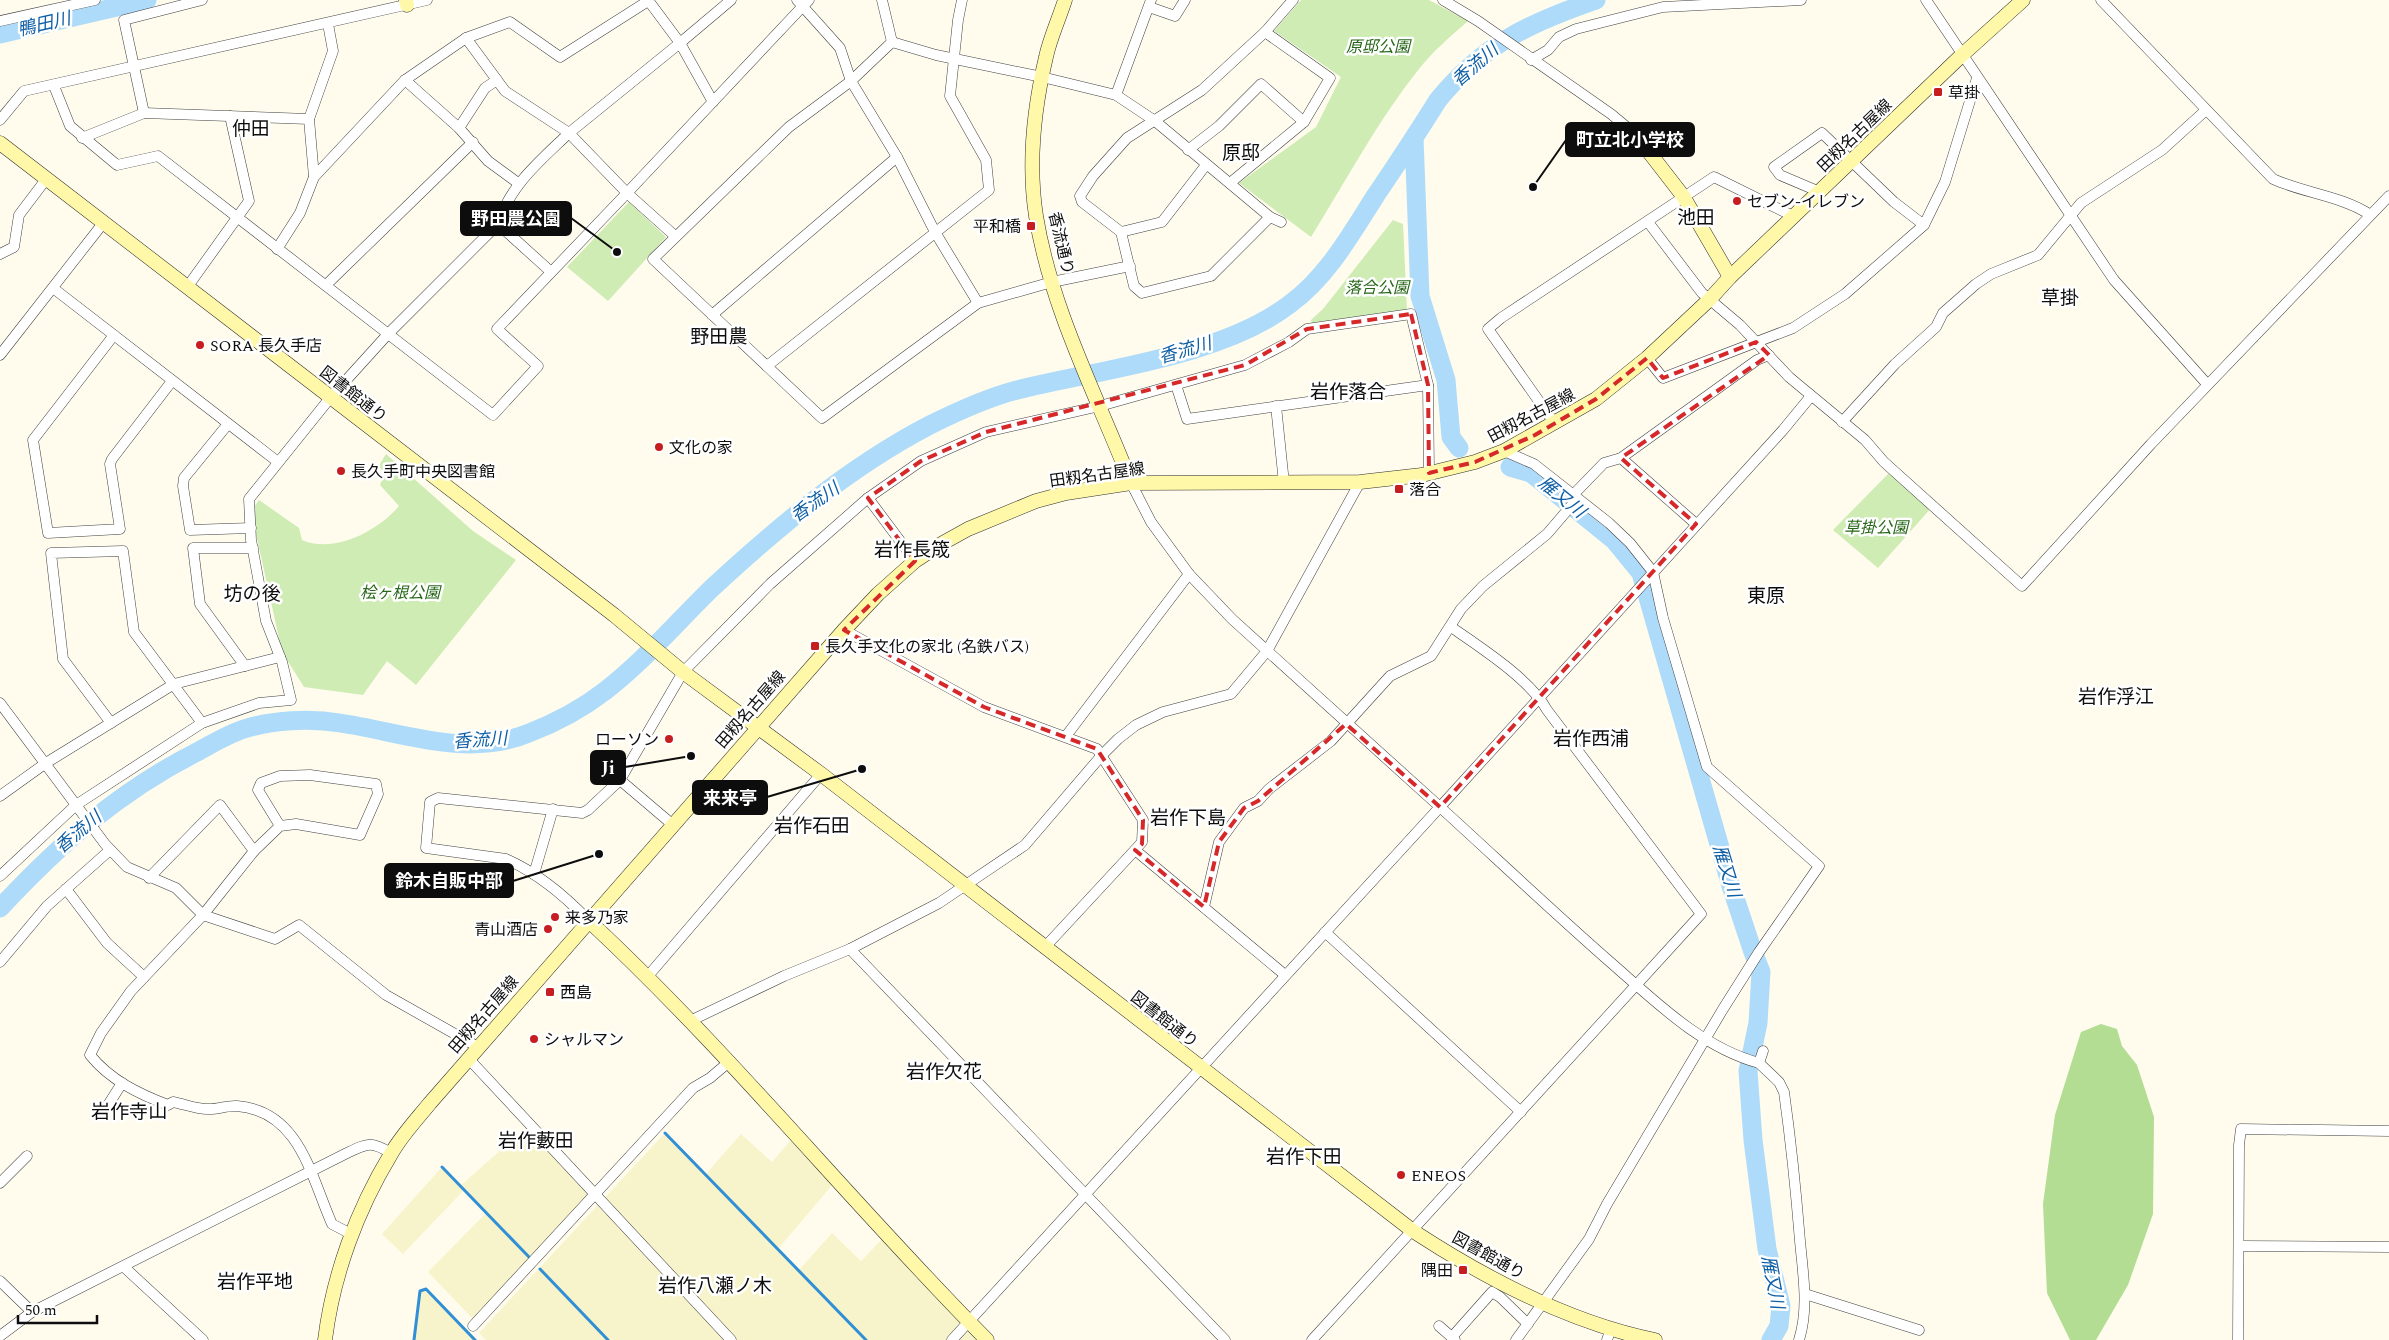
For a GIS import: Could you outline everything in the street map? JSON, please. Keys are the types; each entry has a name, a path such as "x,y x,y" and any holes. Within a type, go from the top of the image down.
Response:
{"street":[{"path":"0,21 63,4 95,0"},
{"path":"144,114 124,20 202,0"},
{"path":"0,120 24,91 54,86 328,24 406,2 427,0"},
{"path":"0,876 78,808 202,723 260,703 291,700 280,658 266,621 253,548 249,499 330,398 388,334 498,224 502,210 518,183 569,133 680,44 730,0"},
{"path":"882,0 892,42"},
{"path":"767,366 989,190 986,160 950,96 962,0"},
{"name":"香流通り","path":"1065,0 1046,56 1033,138 1036,214 1044,256 1052,282 1078,354 1131,483"},
{"path":"1116,95 1150,4 1175,16 1186,0"},
{"path":"1270,217 1211,276 1142,293 1134,286 1121,232 1082,202 1080,196 1093,176 1127,138 1202,90 1265,32 1293,0"},
{"path":"1445,0 1611,114 1635,134 1683,196 1730,276"},
{"path":"1527,57 1548,50 1559,37 1576,29 1663,7 1801,0"},
{"path":"1926,0 2114,280 2207,384"},
{"name":"田籾名古屋線","path":"325,1340 332,1302 351,1234 391,1153 468,1058 757,727 878,594 915,561 968,530 1036,501 1066,493 1131,483 1360,482 1429,473 1475,462 1504,451 1555,424 1596,399 1647,358 1710,299 1730,276 1853,161 1962,55 2023,0"},
{"path":"2101,0 2206,110 2231,133 2273,179 2294,188 2349,204 2369,214"},
{"path":"277,249 300,213 314,177 405,80 466,38 510,22 560,58 648,1 680,44 712,102"},
{"path":"54,86 70,126 116,165 158,156 493,415 538,366 497,329 550,271 627,193 803,2 840,48 851,82 897,158 935,232 978,303"},
{"path":"314,177 309,120 333,51 328,24"},
{"path":"1230,183 1304,122 1330,78 1265,32"},
{"path":"466,38 505,91 569,133 627,193 675,236"},
{"path":"892,42 955,59 1042,76 1116,95 1156,121 1188,150 1270,217 1281,222"},
{"path":"892,42 851,82 789,127 675,236 654,259 712,315 822,418 978,303 1052,282 1130,266"},
{"path":"1647,358 1663,378 1793,328 1845,294 1924,225 1945,182 1977,78"},
{"path":"405,80 459,128 488,161 518,183"},
{"path":"459,128 485,88 498,80"},
{"path":"1188,150 1219,126 1261,84 1304,122"},
{"path":"1842,422 1895,364 1936,327 1943,314 1976,284 1991,274 2038,255 2080,203 2162,150 2206,110"},
{"path":"82,138 144,114 309,120"},
{"path":"188,286 249,202 230,116"},
{"path":"1820,192 1780,175 1774,167 1822,134 1853,161 1894,202 1924,225"},
{"path":"326,285 473,142"},
{"name":"図書館通り","path":"0,143 640,635 683,672 821,774 963,885 1045,946 1199,1068 1413,1231 1501,1284 1609,1334 1655,1340"},
{"path":"712,315 897,158"},
{"path":"1121,232 1162,222 1206,165"},
{"path":"1555,424 1488,329 1501,318 1714,177 1795,216"},
{"path":"0,254 14,247 19,215 47,178"},
{"path":"1648,222 1702,293 1811,396 1865,440 1884,462 2022,586 2207,384 2313,276 2369,214 2389,196"},
{"path":"0,355 104,222"},
{"path":"498,224 550,271"},
{"path":"53,288 278,462"},
{"path":"987,1340 730,1061 648,976 569,900 534,874 506,859 426,848 430,802 438,798 582,813 620,780 683,672 770,584 868,498 921,460 986,432 1099,402 1176,385 1245,365 1289,342 1306,329 1411,314 1428,385 1429,473"},
{"path":"114,335 33,440 48,533 120,529 110,464 172,381"},
{"path":"1204,907 1219,842 1244,808 1258,801 1269,789 1331,740 1390,676 1431,656 1461,609 1483,586 1546,534 1566,513 1575,498 1604,463 1621,458 1757,360 1769,355"},
{"path":"1176,385 1187,419 1428,385"},
{"path":"952,1340 1199,1068 1440,807 1811,396"},
{"path":"1276,406 1284,483"},
{"path":"228,424 184,478 183,486 190,530 251,528"},
{"path":"1504,451 1534,464 1623,536 1653,572 1663,618 1707,766 1820,866 1756,956 1705,1038 1589,1238 1516,1340"},
{"path":"1621,458 1696,524"},
{"path":"690,1021 784,976 850,949 939,903 963,885 1025,845 1118,739 1148,718 1163,712 1231,694 1267,651 1360,482"},
{"path":"1131,483 1151,522 1189,574 1232,619 1637,985 1669,1012 1705,1038 1736,1056 1758,1062 1779,1082 1784,1092 1796,1175 1805,1294 1803,1327 1799,1340"},
{"path":"868,498 915,561"},
{"path":"245,666 200,604 193,548 253,548"},
{"path":"111,723 63,658 50,553 123,552 134,632 202,723"},
{"path":"1066,736 1189,574"},
{"path":"1312,1340 1702,914 1547,710 1540,696 1480,646 1451,627"},
{"path":"844,630 984,707 1066,736 1097,749 1102,755 1143,820 1142,842 1045,946"},
{"path":"0,796 46,763 174,684 280,658"},
{"path":"0,703 108,847 127,867 176,888 203,915 275,939 299,925 386,995 478,1047"},
{"path":"648,976 821,774"},
{"path":"280,826 258,790 261,783 280,776 310,775 376,784 378,794 360,835 296,824 280,826 254,851 203,915 131,991 101,1033 90,1055 122,1083 142,1095 168,1105 173,1102 206,1109 237,1106 267,1113 281,1122 300,1148 332,1224 351,1234"},
{"path":"620,780 673,825"},
{"path":"149,878 220,805 254,851"},
{"path":"534,874 553,809"},
{"path":"0,962 47,906 108,847"},
{"path":"1135,850 1285,975"},
{"path":"66,889 107,943 144,977"},
{"path":"1325,932 1522,1112"},
{"path":"850,949 1225,1340"},
{"path":"1758,1062 1763,1051"},
{"path":"468,1058 731,1340"},
{"path":"473,1326 694,1088 730,1061"},
{"path":"103,1113 122,1083"},
{"path":"2238,1340 2240,1246 2239,1145 2241,1129 2389,1131"},
{"path":"0,1336 32,1312 368,1144 378,1144 391,1153"},
{"path":"0,1183 27,1156"},
{"path":"2240,1246 2389,1247"},
{"path":"124,1267 203,1340"},
{"path":"0,1281 32,1312"},
{"path":"1439,1326 1453,1339 1492,1292 1500,1297 1528,1324"},
{"path":"1805,1294 1919,1330"}],"highlighted area":[{"path":"1411,314 1428,385 1429,473 1475,462 1535,435 1596,399 1647,358 1663,378 1756,342 1769,355 1621,458 1696,524 1440,807 1346,724 1258,801 1244,808 1219,842 1204,907 1135,850 1142,844 1143,820 1097,749 984,707 844,630 915,561 868,498 921,461 986,432 1245,365 1307,329"}],"shaded area":[{"path":"527,1127 590,1193 473,1319 428,1272 486,1213 464,1190 403,1254 382,1234 442,1167 460,1186"},
{"path":"665,1133 705,1175 741,1134 772,1162 792,1139 834,1183 778,1249 799,1270 832,1233 861,1261 883,1238 978,1340 486,1340 479,1333"},
{"path":"426,1289 475,1340 414,1340 420,1291"}],"green space":[{"name":"原邸公園","path":"1301,0 1429,0 1468,21 1430,56 1404,89 1376,130 1311,237 1239,183 1316,127 1341,77 1274,31"},
{"path":"629,202 666,237 608,301 567,267"},
{"name":"落合公園","path":"1393,220 1403,224 1407,311 1312,324 1311,320 1323,309"},
{"name":"桧ヶ根公園","path":"386,454 473,531 516,560 416,685 387,661 363,695 304,687 282,652 251,511 259,500 299,528 302,540 314,544 328,544 355,538 379,524 399,506 380,485 385,472 378,467"},
{"name":"草掛公園","path":"1890,472 1931,508 1878,568 1833,530"},
{"path":"2101,1024 2117,1029 2122,1046 2137,1065 2154,1117 2153,1214 2128,1285 2096,1340 2070,1340 2047,1293 2043,1204 2055,1115 2081,1032"}],"waterway":[{"name":"鴨田川","path":"0,34 147,0"},
{"name":"香流川","path":"0,908 45,862 91,821 116,802 168,768 220,739 244,729 279,722 316,721 340,723 434,741 482,744 506,740 549,725 605,691 633,667 712,588 788,521 870,460 928,426 994,397 1050,382 1122,368 1195,349 1230,337 1262,322 1304,293 1338,254 1438,100 1455,81 1473,64 1509,38 1550,17 1596,0"},
{"name":"雁又川","path":"1414,138 1420,296 1446,380 1451,437 1459,448"},
{"name":"雁又川","path":"1510,467 1531,473 1614,540 1641,573 1731,886 1761,972 1758,1023 1748,1071 1753,1140 1767,1249 1781,1306 1779,1326 1771,1340"},
{"path":"665,1133 866,1340"},
{"path":"442,1167 529,1257"},
{"path":"540,1269 608,1340"},
{"path":"414,1340 420,1291 426,1289 475,1340"}],"place":[{"name":"草掛","path":"1938,92"},
{"name":"町立北小学校","path":"1533,187"},
{"name":"セブン-イレブン","path":"1737,201"},
{"name":"平和橋","path":"1031,226"},
{"name":"野田農公園","path":"617,252"},
{"name":"SORA 長久手店","path":"200,345"},
{"name":"文化の家","path":"659,447"},
{"name":"長久手町中央図書館","path":"341,471"},
{"name":"落合","path":"1399,489"},
{"name":"長久手文化の家北 (名鉄バス)","path":"815,646"},
{"name":"ローソン","path":"669,739"},
{"name":"Ji","path":"691,756"},
{"name":"来来亭","path":"862,769"},
{"name":"鈴木自販中部","path":"599,854"},
{"name":"来多乃家","path":"555,917"},
{"name":"青山酒店","path":"548,929"},
{"name":"西島","path":"550,992"},
{"name":"シャルマン","path":"534,1039"},
{"name":"ENEOS","path":"1401,1175"},
{"name":"隅田","path":"1463,1270"}],"district":[{"name":"仲田","path":"251,128"},
{"name":"原邸","path":"1241,152"},
{"name":"池田","path":"1696,217"},
{"name":"草掛","path":"2060,297"},
{"name":"野田農","path":"719,336"},
{"name":"岩作落合","path":"1348,391"},
{"name":"岩作長筬","path":"912,549"},
{"name":"坊の後","path":"252,593"},
{"name":"東原","path":"1766,595"},
{"name":"岩作浮江","path":"2116,696"},
{"name":"岩作西浦","path":"1591,738"},
{"name":"岩作下島","path":"1188,817"},
{"name":"岩作石田","path":"812,825"},
{"name":"岩作欠花","path":"944,1071"},
{"name":"岩作寺山","path":"129,1111"},
{"name":"岩作藪田","path":"536,1140"},
{"name":"岩作下田","path":"1304,1156"},
{"name":"岩作平地","path":"255,1281"},
{"name":"岩作八瀬ノ木","path":"715,1285"}]}
